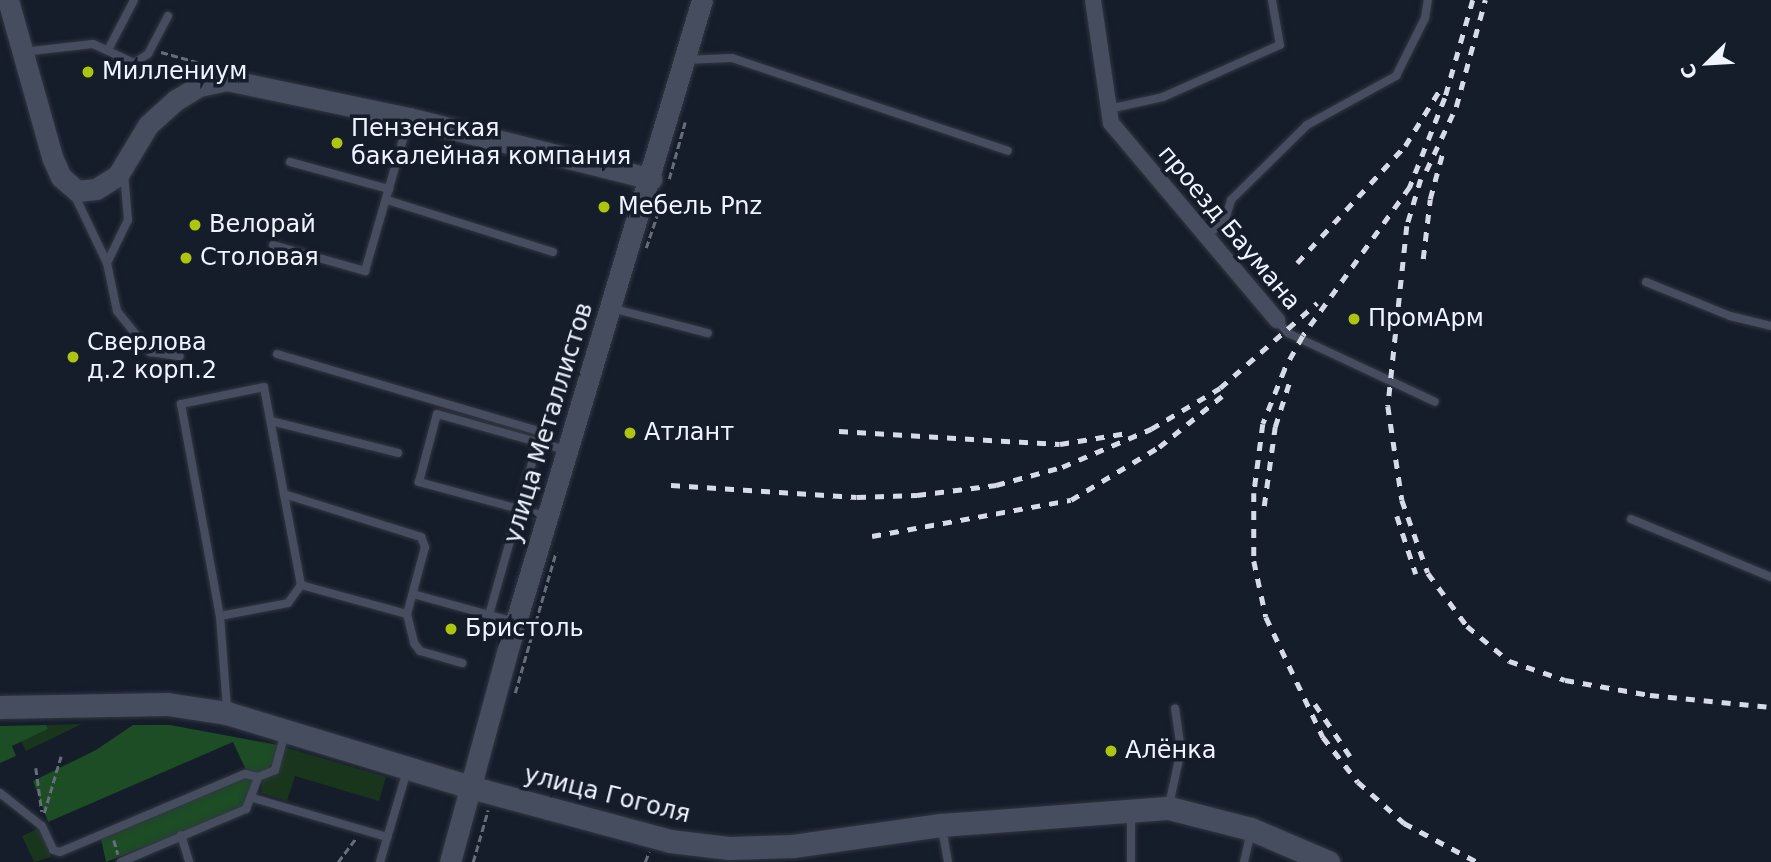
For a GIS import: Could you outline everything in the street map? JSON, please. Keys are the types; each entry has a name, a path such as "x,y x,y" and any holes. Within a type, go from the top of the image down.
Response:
{"main road":[{"name":"улица Гоголя","path":"0,707 167,704 227,713 493,794 670,841 729,848 793,846 941,825 1131,808 1168,808 1251,829 1328,862"}],"street":[{"path":"8,0 52,157 71,188 96,189 123,167 148,125 163,110 188,92 212,82 247,83 409,118 650,179"},
{"name":"улица Металлистов","path":"453,859 515,622 702,0"},
{"name":"проезд Баумана","path":"1093,0 1111,123 1277,320"}],"lane":[{"path":"108,50 134,0"},
{"path":"1109,109 1163,97 1280,45 1272,0"},
{"path":"1207,236 1224,220 1231,200 1307,125 1396,76 1425,18 1428,0"},
{"path":"23,52 82,44 108,50 134,63 151,49 168,16"},
{"path":"684,60 732,58 1008,151"},
{"path":"273,245 365,271 409,118"},
{"path":"290,162 389,189"},
{"path":"107,263 128,220 123,167"},
{"path":"71,188 107,263 117,311 130,331 150,352 180,356"},
{"path":"387,200 552,252"},
{"path":"1646,282 1730,316 1771,326"},
{"path":"611,308 708,333"},
{"name":"проезд Баумана","path":"1277,320 1287,333 1435,402"},
{"path":"277,354 546,433"},
{"path":"220,616 288,603 301,585 264,387 181,404 220,616 227,713"},
{"path":"547,517 419,482 437,414 568,450"},
{"path":"271,421 398,453"},
{"path":"489,615 538,442"},
{"path":"284,494 421,537 425,547 407,614 417,649 461,663"},
{"path":"1631,519 1771,577"},
{"path":"301,585 407,614"},
{"path":"413,594 515,622"},
{"path":"1168,808 1181,750 1175,708"},
{"path":"0,793 42,826 57,853 245,774 258,777 275,770 286,729"},
{"path":"380,862 407,768"},
{"path":"121,861 243,811 253,798 258,777"},
{"path":"253,798 387,837"},
{"path":"1131,808 1131,862"},
{"path":"941,825 948,862"},
{"path":"1244,862 1251,829"},
{"path":"181,835 189,862"}],"path":[{"path":"151,49 212,67"},
{"path":"643,249 649,247 684,125"},
{"path":"512,705 558,548"},
{"path":"36,768 43,816 61,757"},
{"path":"473,862 493,794"},
{"path":"338,862 362,830"},
{"path":"111,832 121,861"},
{"path":"645,862 650,849"}],"green space":[{"path":"82,724 26,751 21,741 48,729 46,725"},
{"path":"46,725 48,729 12,746 16,756 0,763 0,726"},
{"path":"133,725 170,725 278,745 272,766 259,774 246,770 233,742 48,822 33,781 96,750"},
{"path":"284,747 386,777 379,801 295,776 287,801 261,793 263,780 277,771"},
{"path":"245,777 256,779 242,809 106,862 101,839"},
{"path":"39,828 51,857 34,862 22,836"}],"railway":[{"path":"1473,0 1445,98 1410,187 1303,336 1285,369 1263,424 1254,493 1254,561 1266,617 1323,737 1358,782 1404,823 1477,862"},
{"path":"1426,171 1456,107 1485,0"},
{"path":"1297,263 1405,146 1439,91"},
{"path":"1423,259 1430,199 1443,151"},
{"path":"1421,179 1407,226 1388,406 1402,500 1428,573 1467,626 1509,661 1565,680 1650,695 1771,707"},
{"path":"671,485 857,497 917,495 996,485 1062,467 1151,429 1220,388 1317,303"},
{"path":"1264,506 1275,427 1289,383"},
{"path":"872,536 1071,500 1159,447 1222,396"},
{"path":"839,431 1060,444 1127,433"},
{"path":"1397,516 1416,574"},
{"path":"1315,704 1350,756"}],"place":[{"name":"Миллениум","path":"88,72"},
{"name":"Пензенская бакалейная компания","path":"337,143"},
{"name":"Мебель Pnz","path":"604,207"},
{"name":"Велорай","path":"195,225"},
{"name":"Столовая","path":"186,258"},
{"name":"ПромАрм","path":"1354,319"},
{"name":"Сверлова д.2 корп.2","path":"73,357"},
{"name":"Атлант","path":"630,433"},
{"name":"Бристоль","path":"451,629"},
{"name":"Алёнка","path":"1111,751"}]}
